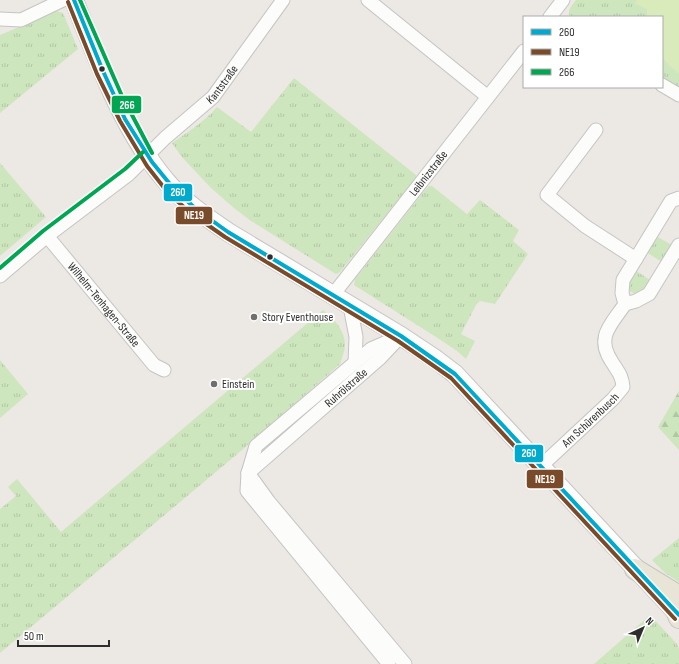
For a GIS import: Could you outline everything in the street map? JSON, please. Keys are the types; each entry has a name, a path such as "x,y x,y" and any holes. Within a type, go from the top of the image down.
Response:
{"main road":[{"path":"74,0 129,126 147,156 167,182 202,215 249,246 401,336 455,374 635,569 679,610"}],"street":[{"path":"0,19 21,20 63,0"},
{"name":"Kantstraße","path":"147,156 165,138 213,97 283,0"},
{"path":"368,0 488,97"},
{"path":"552,16 563,0"},
{"name":"Leibnizstraße","path":"332,296 523,52"},
{"path":"663,86 679,95"},
{"path":"596,130 547,195 585,226 636,258"},
{"path":"0,276 47,236 129,174 147,156"},
{"path":"679,198 671,202 623,280 622,292 625,304 636,301 649,294 679,246"},
{"name":"Wilhelm-Tenhagen-Straße","path":"47,236 154,365 164,370"},
{"name":"Am Schürenbusch","path":"540,467 623,387 622,378 606,354 603,340 608,328 625,304"},
{"name":"Ruhrölstraße","path":"350,306 356,337 355,363"},
{"name":"Ruhrölstraße","path":"389,664 246,491 248,473 256,446 371,349 401,336"},
{"name":"Ruhrölstraße","path":"248,473 375,362 401,336"},
{"path":"248,473 269,502 405,664"}],"green space":[{"path":"576,0 637,0 636,3 647,9 647,16 570,16 572,6"},
{"path":"637,0 679,0 679,73 669,65 663,57 663,16 647,16 647,9 635,3"},
{"path":"57,11 63,13 78,49 0,113 0,35"},
{"path":"663,57 669,65 679,73 679,91 663,81"},
{"path":"294,78 416,175 416,178 340,272 336,274 251,221 234,208 210,187 181,156 172,143 190,131 217,107 251,132"},
{"path":"0,163 46,217 0,256"},
{"path":"429,186 432,186 467,214 480,200 519,230 513,241 528,254 495,304 480,301 476,305 461,334 475,341 466,359 436,337 354,285 355,279"},
{"path":"656,236 672,245 662,262 646,252"},
{"path":"635,270 650,280 647,288 635,294 628,290 626,284"},
{"path":"323,310 335,321 345,340 345,347 340,364 242,450 0,653 0,509 16,496 8,487 17,479 61,532"},
{"path":"0,360 28,394 0,418"},
{"path":"679,391 679,450 658,427"},
{"path":"679,538 679,582 665,573 652,560"},
{"path":"650,615 677,644 679,649 679,664 594,664"}],"transit line":[{"name":"260","path":"74,0 103,71 125,119 152,162 174,189 196,209 228,232 401,336 455,374 679,615"},
{"name":"266","path":"80,0 122,96 152,153"},
{"name":"NE19","path":"68,2 97,74 120,121 147,166 169,194 192,214 225,237 398,341 451,378 675,619"},
{"name":"266","path":"0,268 43,231 125,169 143,152"}],"place":[{"name":"Story Eventhouse","path":"254,317"},
{"name":"Einstein","path":"214,384"}]}
